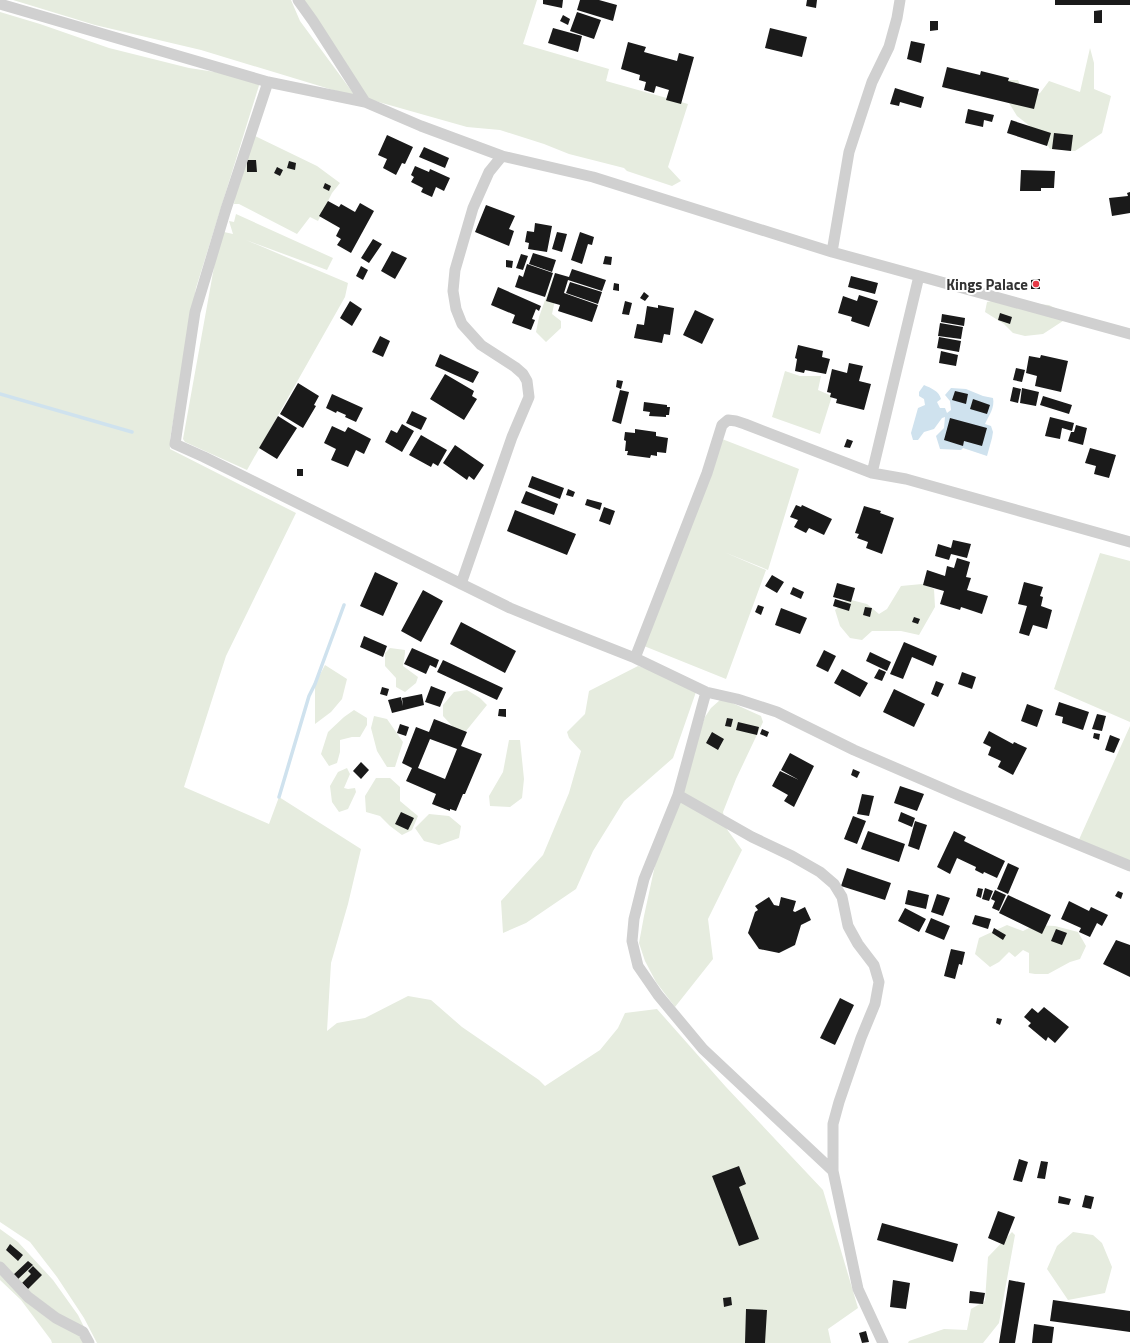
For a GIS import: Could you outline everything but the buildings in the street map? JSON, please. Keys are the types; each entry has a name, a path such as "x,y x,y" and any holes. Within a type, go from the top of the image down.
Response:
{"street":[{"path":"298,0 365,102"},
{"path":"832,252 849,152 872,82 888,47 897,18 900,0"},
{"path":"0,4 268,82 365,102 421,126 502,156 593,177 832,252 1130,334"},
{"path":"268,82 194,312 174,444 204,457 510,608 635,658 706,692 737,699 777,712 854,750 1130,866"},
{"path":"461,584 510,444 529,397 527,381 523,374 482,345 462,324 456,309 453,291 455,270 468,222 489,172 502,156"},
{"path":"872,473 919,276"},
{"path":"635,658 707,474 722,425 728,420 745,424 872,473 906,479 1130,542"},
{"path":"706,692 678,795 644,879 634,919 632,941 638,966 658,995 703,1049 833,1171"},
{"path":"678,795 752,837 792,856 820,872 834,884 842,897 848,926 858,944 874,965 879,982 875,1004 861,1038 833,1124 833,1171 858,1289 883,1343"},
{"path":"0,1266 28,1296 56,1318 83,1332 89,1343"}],"shaded area":[{"path":"13,0 291,0 300,21 356,97 201,50 95,25"},
{"path":"300,0 537,0 523,44 609,69 606,81 688,104 668,167 681,181 672,186 627,171 624,168 569,154 544,144 500,130 467,127 368,99"},
{"path":"0,12 109,48 189,68 261,79 196,288 170,439 170,449 296,513 226,656 184,787 269,824 279,797 361,849 348,904 331,963 327,1031 337,1023 365,1018 408,996 431,1000 462,1027 539,1080 545,1086 600,1050 618,1028 625,1013 657,1009 726,1087 823,1190 858,1308 828,1329 831,1343 97,1343 84,1318 57,1277 30,1242 0,1222"},
{"path":"1090,48 1094,63 1094,89 1111,96 1102,133 1075,151 1050,149 1040,134 1017,116 1001,90 1005,80 1018,80 1025,97 1040,93 1049,81 1080,92"},
{"path":"253,135 317,166 340,183 332,193 318,221 310,217 297,234 239,204 234,204"},
{"path":"236,214 333,258 327,270 246,240 348,283 345,297 247,470 185,442 183,439 216,256 224,232 233,234 229,221 234,222"},
{"path":"560,277 552,314 561,321 561,328 546,342 536,332 539,317 553,278"},
{"path":"1004,298 1049,305 1063,312 1066,319 1043,334 1025,336 1013,333 1004,324 985,312 987,302"},
{"path":"785,371 800,376 821,376 818,390 832,396 820,434 772,417"},
{"path":"722,439 799,469 768,570 724,552 766,570 726,679 644,646"},
{"path":"1100,553 1130,561 1130,722 1054,689"},
{"path":"922,584 934,589 935,607 919,635 901,631 872,631 862,640 850,638 840,626 835,610 847,599 867,604 879,614 887,609 901,586"},
{"path":"390,648 405,650 403,666 418,677 416,683 405,692 396,687 396,678 385,666 385,653"},
{"path":"325,665 347,679 342,699 331,712 315,724 315,684"},
{"path":"638,666 681,680 696,692 673,758 624,801 593,851 576,889 526,923 503,933 501,901 543,855 569,793 581,751 569,738 567,732 585,714 589,691"},
{"path":"467,690 480,698 487,705 466,731 454,728 443,716 443,705 454,692"},
{"path":"720,700 730,702 761,716 763,722 736,779 723,812 726,828 742,850 708,919 713,959 675,1007 656,982 645,961 639,943 657,856 705,717 711,708"},
{"path":"354,710 367,718 367,725 360,737 340,740 340,752 337,763 329,766 321,754 328,732"},
{"path":"374,716 387,719 403,742 395,767 387,767 377,751 371,728"},
{"path":"1130,726 1130,868 1077,844"},
{"path":"509,740 520,740 524,779 522,798 510,807 490,806 489,796 503,772"},
{"path":"347,768 350,774 344,788 355,788 356,792 348,809 339,812 332,802 330,786 338,772"},
{"path":"376,778 390,778 400,787 400,801 418,816 412,830 402,835 380,816 366,812 365,796"},
{"path":"429,814 449,816 461,826 459,838 439,845 424,841 415,828"},
{"path":"1007,925 1023,931 1035,925 1055,926 1078,932 1086,946 1080,959 1070,962 1048,974 1029,973 1029,953 1023,950 1015,957 1009,952 999,962 990,967 975,954 979,938"},
{"path":"0,1229 18,1242 53,1280 78,1315 92,1343 52,1343 21,1300 0,1280"},
{"path":"1012,1232 1015,1235 999,1323 983,1343 908,1343 909,1341 944,1329 967,1330 971,1309 985,1301 988,1257"},
{"path":"1073,1232 1093,1235 1102,1243 1112,1267 1105,1293 1068,1300 1047,1269 1057,1246"}],"water":[{"path":"924,385 934,390 940,396 941,399 937,402 940,408 945,408 947,413 951,410 950,401 945,395 951,388 966,389 983,396 993,398 992,408 985,424 991,426 993,432 987,456 963,448 961,450 940,449 936,436 944,428 945,417 942,418 934,429 924,432 918,440 913,440 911,433 918,408 925,405 924,399 919,396 919,392"}],"waterway":[{"path":"0,394 132,432"},
{"path":"279,797 309,696 315,684 344,605"}],"place":[{"name":"Kings Palace","path":"1036,284"}]}
